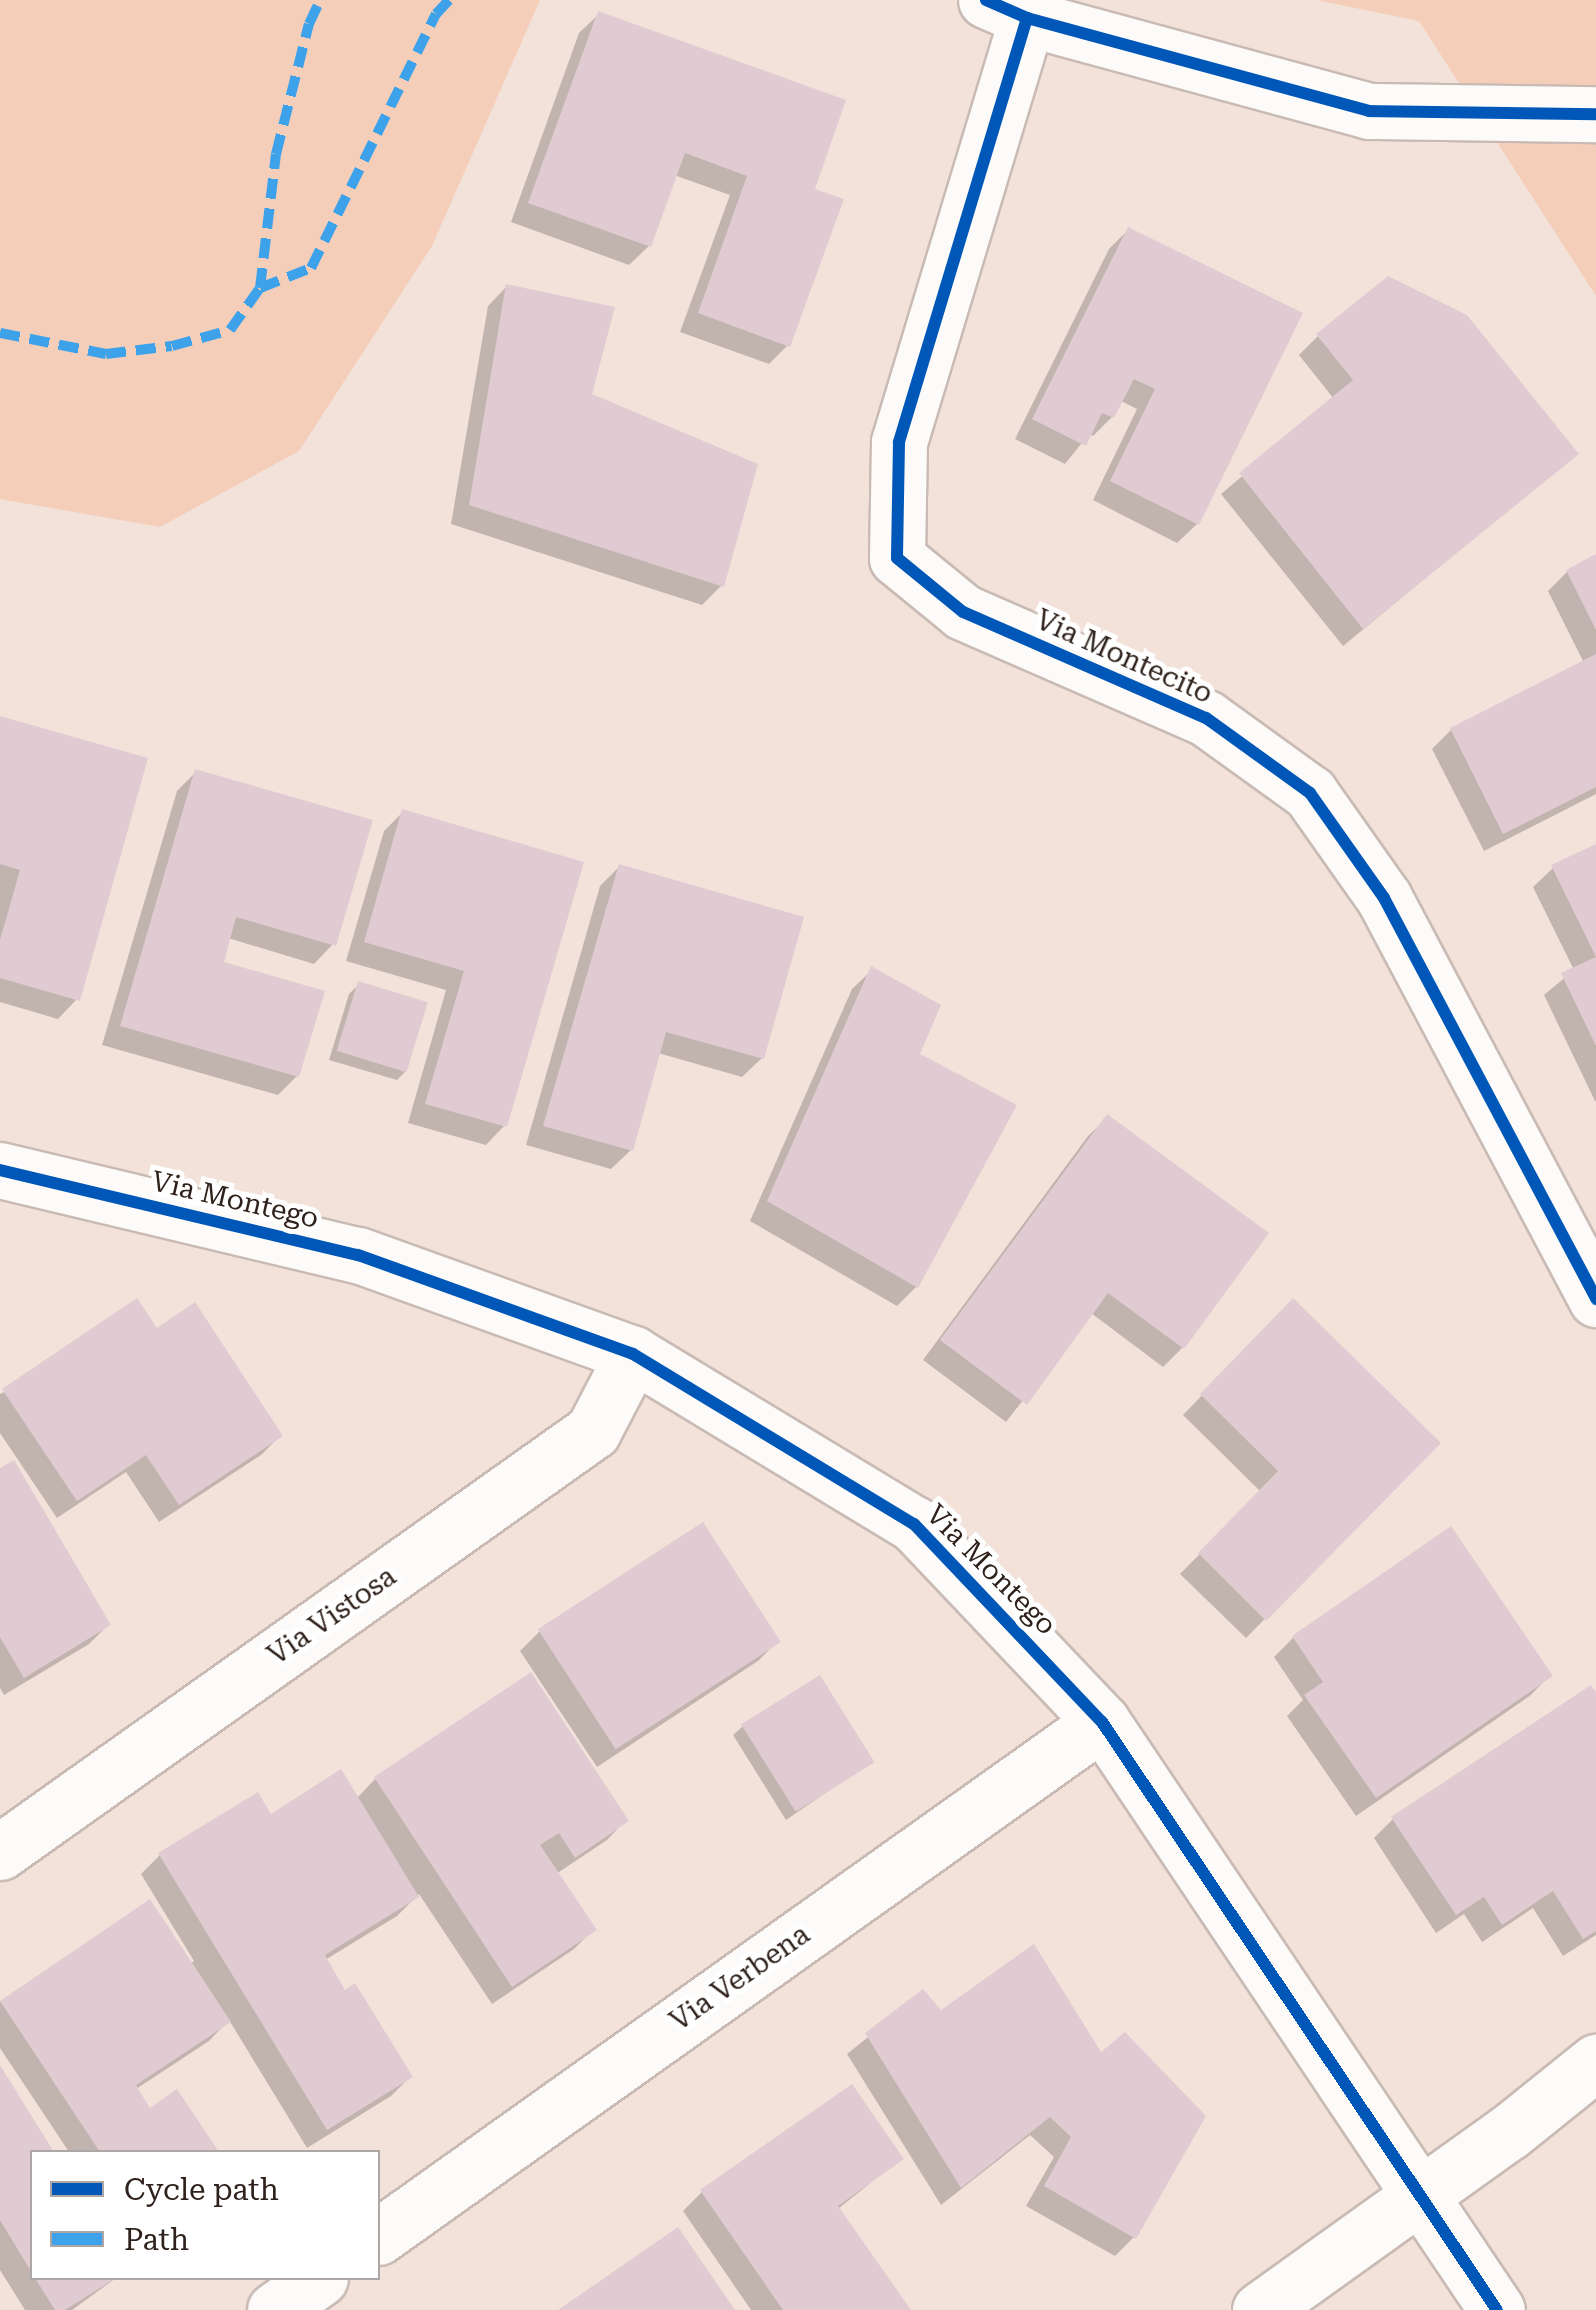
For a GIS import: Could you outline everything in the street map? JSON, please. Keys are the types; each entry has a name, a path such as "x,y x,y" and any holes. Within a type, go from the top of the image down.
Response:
{"street":[{"path":"1007,9 1369,110 1596,114"},
{"name":"Via Montecito","path":"1007,9 899,442 896,558 963,612 1206,718 1310,793 1384,898 1596,1299"},
{"name":"Via Montego","path":"0,1170 358,1255 632,1354 914,1524 1102,1722 1497,2310"},
{"name":"Via Vistosa","path":"0,1852 593,1431 632,1354"},
{"name":"Via Verbena","path":"380,2235 1102,1722"},
{"path":"1260,2310 1508,2132 1596,2062"},
{"path":"274,2310 317,2280"}],"shaded area":[{"path":"0,0 540,0 432,246 299,451 160,527 0,499"},
{"path":"1316,0 1596,0 1596,296 1419,21"}],"building":[{"path":"598,11 846,100 815,189 844,199 790,347 698,313 747,176 685,153 651,247 528,203"},
{"path":"1128,227 1303,313 1199,525 1110,481 1155,389 1134,379 1114,418 1102,413 1086,446 1032,419"},
{"path":"1388,276 1467,315 1579,454 1363,629 1239,473 1353,380 1316,334"},
{"path":"506,284 615,307 592,394 758,464 724,587 469,505"},
{"path":"1596,554 1596,630 1566,570"},
{"path":"1596,654 1596,787 1503,834 1450,728"},
{"path":"0,716 148,758 80,1001 0,978 0,940 20,870 0,864"},
{"path":"195,769 373,820 336,946 236,917 224,962 325,991 299,1077 120,1026"},
{"path":"402,809 584,862 507,1127 425,1104 464,971 364,942"},
{"path":"1596,844 1596,957 1551,865"},
{"path":"619,864 804,917 764,1059 666,1032 633,1151 543,1126"},
{"path":"1596,957 1596,1046 1561,973"},
{"path":"871,966 941,1005 920,1054 1017,1105 918,1288 767,1201"},
{"path":"358,981 428,1002 406,1072 337,1051"},
{"path":"1107,1114 1269,1233 1184,1349 1108,1293 1027,1405 940,1340"},
{"path":"137,1298 157,1328 195,1302 283,1436 179,1505 146,1455 77,1501 2,1389"},
{"path":"1293,1298 1441,1443 1266,1621 1198,1553 1278,1471 1200,1394"},
{"path":"14,1460 111,1625 24,1678 0,1637 0,1468"},
{"path":"703,1522 781,1642 616,1749 538,1629"},
{"path":"1451,1526 1553,1676 1376,1798 1304,1695 1323,1682 1292,1636"},
{"path":"531,1672 629,1821 575,1858 559,1833 540,1845 597,1930 512,1987 374,1777"},
{"path":"820,1675 875,1762 796,1812 741,1724"},
{"path":"1591,1685 1596,1692 1596,1931 1583,1939 1553,1891 1502,1925 1484,1897 1456,1915 1391,1817"},
{"path":"341,1769 419,1897 325,1955 345,1990 355,1983 413,2077 327,2130 158,1853 258,1792 271,1814"},
{"path":"150,1899 231,2022 136,2085 150,2108 177,2089 218,2150 99,2150 0,2001"},
{"path":"1034,1944 1101,2052 1125,2032 1206,2116 1136,2239 1044,2186 1071,2137 1050,2117 961,2188 865,2033 923,1989 941,2010"},
{"path":"0,2065 53,2150 30,2150 30,2270 0,2220"},
{"path":"852,2084 904,2159 838,2206 911,2310 783,2310 700,2190"},
{"path":"678,2227 735,2310 558,2310"},
{"path":"36,2280 113,2280 65,2310 55,2310"}],"marked path":[{"path":"260,288 276,154 309,24 320,0"},
{"path":"0,333 106,354 172,346 230,330 260,288 311,268 436,14 449,0"}],"cycle path":[{"path":"986,0 1027,18 1369,111 1596,114"},
{"path":"1027,18 899,442 897,558 963,612 1206,718 1310,793 1384,898 1596,1299"},
{"path":"0,1170 358,1255 633,1354 914,1524 1102,1722 1497,2310"}]}
